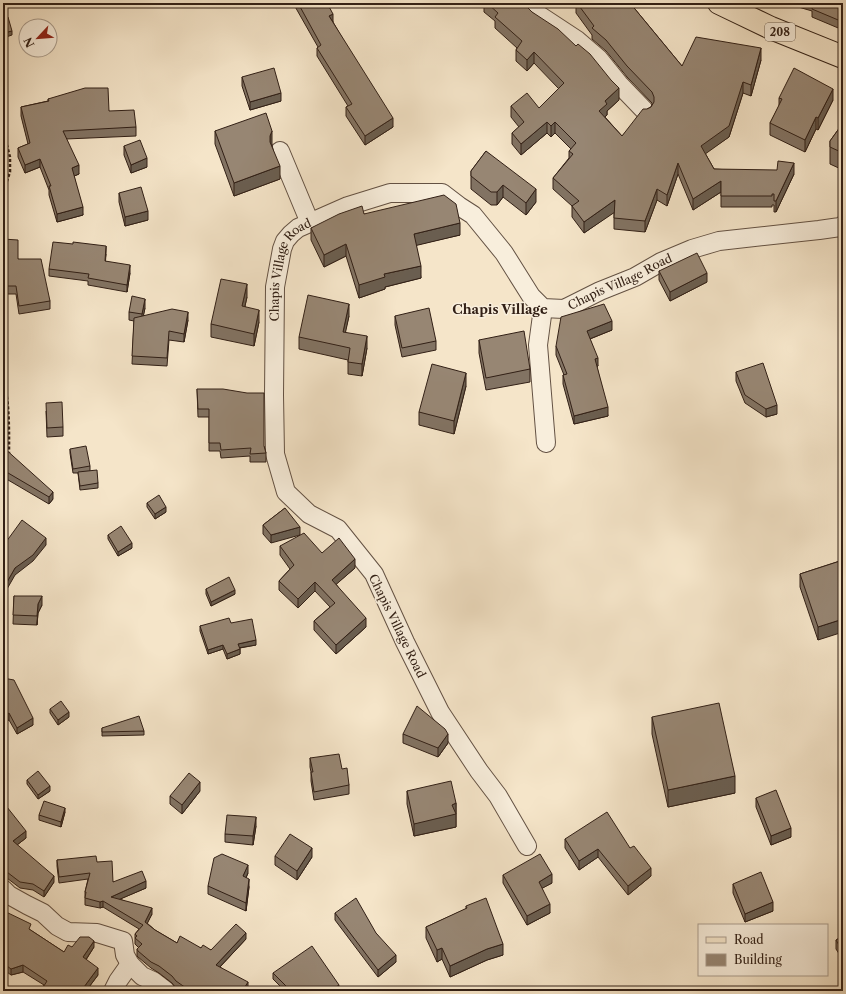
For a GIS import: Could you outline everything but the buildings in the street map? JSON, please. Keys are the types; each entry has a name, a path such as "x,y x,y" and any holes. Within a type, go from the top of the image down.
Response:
{"main road":[{"name":"208","path":"719,3 771,28 843,57"}],"street":[{"path":"526,3 539,15 576,40 598,58 619,84 644,110"},
{"path":"280,151 310,223"},
{"name":"Chapis Village Road","path":"527,846 498,796 479,771 440,712 405,642 374,574 338,529 309,514 286,492 275,454 274,387 275,287 285,240 298,228 348,206 390,193 442,193 473,215 504,253 531,296 542,308 564,309 600,291 635,277 661,262 719,241 843,226"},
{"path":"542,308 538,345 546,443"},
{"path":"3,889 9,895 43,913 57,926 68,932 97,933 124,941 125,955 130,964 142,976 153,981 166,991"},
{"path":"113,991 130,964"}],"path":[{"path":"3,130 10,158 10,172 3,193"},
{"path":"3,382 7,394 9,421 8,459"}],"district":[{"name":"Chapis Village","path":"500,309"}]}
